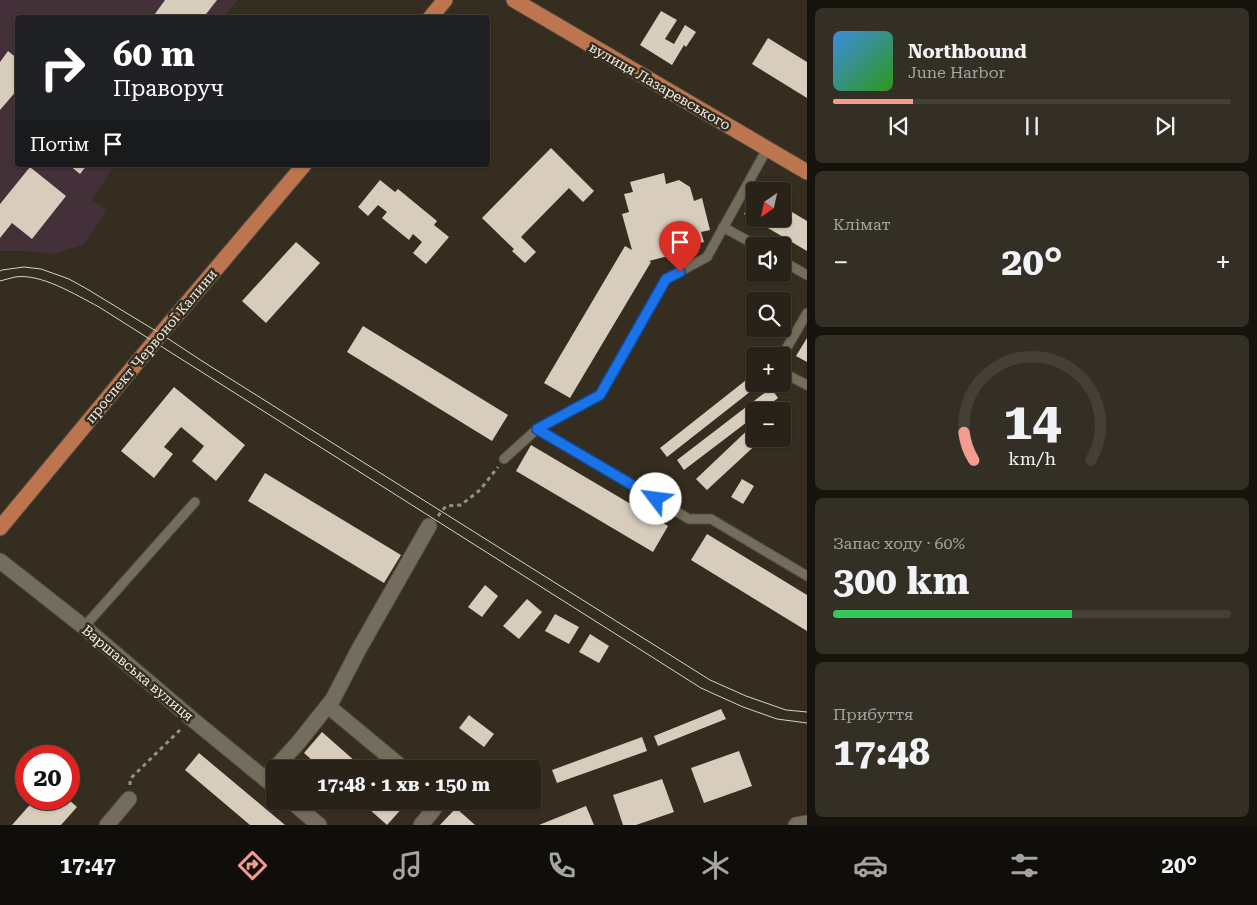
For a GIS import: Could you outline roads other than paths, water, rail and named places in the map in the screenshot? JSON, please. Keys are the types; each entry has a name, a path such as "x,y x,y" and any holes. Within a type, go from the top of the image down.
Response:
{"main road":[{"path":"432,15 445,0"},
{"name":"вулиця Лазаревського","path":"514,0 807,172"},
{"name":"проспект Червоної Калини","path":"0,528 302,167"}],"street":[{"path":"287,760 333,699 359,649 429,526"},
{"name":"Варшавська вулиця","path":"0,561 84,627 266,780"},
{"path":"328,706 393,760"},
{"path":"107,825 129,799"},
{"path":"302,810 319,825"},
{"path":"421,825 433,810"},
{"path":"796,825 807,823"}],"lane":[{"path":"504,459 537,429 600,395 666,279 707,257 767,149"},
{"path":"723,227 746,240"},
{"path":"791,266 807,274"},
{"path":"787,347 807,313"},
{"path":"791,377 807,385"},
{"path":"537,429 689,519 711,519 807,576"},
{"path":"84,627 195,502"}],"tram line":[{"path":"0,271 24,267 41,269 69,279 161,334 710,680 746,696 786,710 807,712"},
{"path":"0,281 15,277 36,278 69,291 99,307 701,688 743,707 777,719 807,723"}]}
